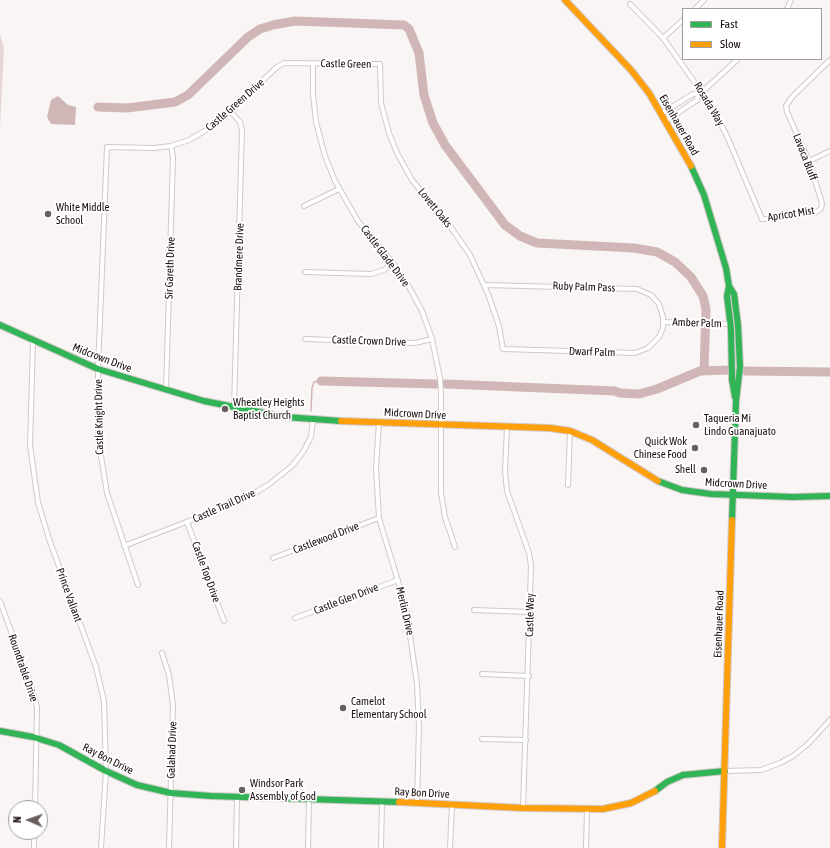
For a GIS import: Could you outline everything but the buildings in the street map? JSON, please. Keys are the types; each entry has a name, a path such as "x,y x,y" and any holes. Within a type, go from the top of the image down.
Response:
{"street":[{"name":"Eisenhauer Road","path":"565,0 631,70 667,120 704,195 715,227 729,286 734,294 738,325 740,380 736,401 722,848"},
{"path":"695,8 704,0"},
{"name":"Rosada Way","path":"630,4 663,38 727,136 745,176 759,215 762,218"},
{"path":"663,38 682,21"},
{"path":"667,120 697,100 700,93 737,60"},
{"name":"Lavaca Bluff","path":"821,209 822,203 808,161 787,112 786,106 792,97 830,60"},
{"name":"Castle Green Drive","path":"107,147 143,148 171,146 208,130 277,67 284,63 313,63"},
{"name":"Castle Green","path":"313,63 380,64"},
{"name":"Castle Glade Drive","path":"313,63 313,94 318,131 325,156 339,189 358,221 393,263 419,305 432,339 440,378 442,425 441,493 445,518 455,547"},
{"name":"Lovett Oaks","path":"380,64 381,103 389,133 397,153 412,180 461,241 470,255 485,285 499,326 503,349"},
{"path":"662,113 693,94 700,93"},
{"name":"Brandmere Drive","path":"230,111 240,122 242,131 234,407"},
{"name":"Sir Gareth Drive","path":"166,391 173,174 173,157 171,146"},
{"name":"Castle Knight Drive","path":"107,147 98,369 98,438 107,494 138,585"},
{"path":"808,161 830,151"},
{"path":"304,206 339,189"},
{"name":"Apricot Mist","path":"762,218 767,219 816,212 821,209"},
{"path":"305,272 371,274 384,270 393,263"},
{"name":"Ruby Palm Pass","path":"485,285 637,289 655,300 662,312 664,322"},
{"name":"Eisenhauer Road","path":"729,286 727,296 730,324 732,380 736,401"},
{"path":"727,296 730,298 734,319 738,325"},
{"name":"Amber Palm","path":"664,322 730,324"},
{"name":"Dwarf Palm","path":"503,349 635,353 648,348 654,343 659,337 664,322"},
{"path":"730,324 733,327 735,336 736,368 740,380"},
{"name":"Midcrown Drive","path":"0,325 98,369 166,391 204,401 313,420 507,428 550,428 570,431 592,440 646,475 671,487 697,492 733,495 830,496"},
{"name":"Castle Crown Drive","path":"305,339 415,343 432,339"},
{"name":"Prince Valiant","path":"33,341 30,445 34,478 44,526 100,681 105,710 106,771 101,848"},
{"name":"Castle Trail Drive","path":"124,546 241,501 268,485 292,466 308,445 313,420"},
{"name":"Merlin Drive","path":"378,422 376,470 379,518 406,608 417,684 419,727 417,802"},
{"name":"Castle Way","path":"507,428 505,481 510,501 529,553 531,566 523,808"},
{"path":"568,485 570,431"},
{"name":"Castlewood Drive","path":"273,558 379,518"},
{"name":"Castle Top Drive","path":"187,522 224,621"},
{"name":"Castle Glen Drive","path":"295,618 398,580"},
{"name":"Roundtable Drive","path":"0,602 35,698 38,716 35,800"},
{"path":"474,610 530,612"},
{"name":"Galahad Drive","path":"162,653 169,675 173,705 169,848"},
{"path":"482,674 528,676"},
{"name":"Ray Bon Drive","path":"0,732 37,738 59,745 106,771 137,785 171,793 238,797 417,802 523,808 612,808 631,803 649,795 667,782 684,775 701,772 761,770 780,763 793,756 808,744 830,720"},
{"path":"482,739 526,740"},
{"path":"236,848 238,797"},
{"path":"308,848 309,798"},
{"path":"381,848 382,801"},
{"path":"450,848 452,804"},
{"path":"586,848 587,808"}],"shaded area":[{"path":"0,34 4,48 0,130"},
{"path":"58,96 68,105 76,107 75,125 51,124 47,117 51,100"}],"waterway":[{"path":"98,107 127,108 175,102 188,95 248,37 260,29 273,25 295,21 404,25 409,29 419,53 424,95 433,123 445,145 505,225 520,236 537,243 634,248 657,252 675,262 691,277 703,296 706,309 704,371"},
{"path":"446,384 615,391 620,393 639,394 657,389 700,371 729,370"},
{"path":"746,371 830,372"},
{"path":"311,411 312,388 314,382 321,381"},
{"path":"321,381 436,384"}],"traffic: fast":[{"path":"691,166 704,195 726,268 729,286 727,296 731,329 732,380 735,397"},
{"path":"729,286 734,294 738,325 740,367 736,401 732,520"},
{"path":"0,325 98,369 204,401 285,417 341,421"},
{"path":"658,481 682,490 711,494 793,497 830,496"},
{"path":"0,731 33,737 59,745 106,771 137,785 171,793 211,796 399,802"},
{"path":"655,791 667,782 683,775 725,771"}],"traffic: slow":[{"path":"565,0 631,70 649,93 691,166"},
{"path":"341,421 550,428 570,431 592,440 658,481"},
{"path":"722,848 732,520"},
{"path":"399,802 523,808 603,809 631,803 655,791"}],"place":[{"name":"White Middle School","path":"48,214"},
{"name":"Wheatley Heights Baptist Church","path":"225,409"},
{"name":"Taqueria Mi Lindo Guanajuato","path":"696,425"},
{"name":"Quick Wok Chinese Food","path":"695,448"},
{"name":"Shell","path":"704,470"},
{"name":"Camelot Elementary School","path":"343,708"},
{"name":"Windsor Park Assembly of God","path":"242,790"}]}
